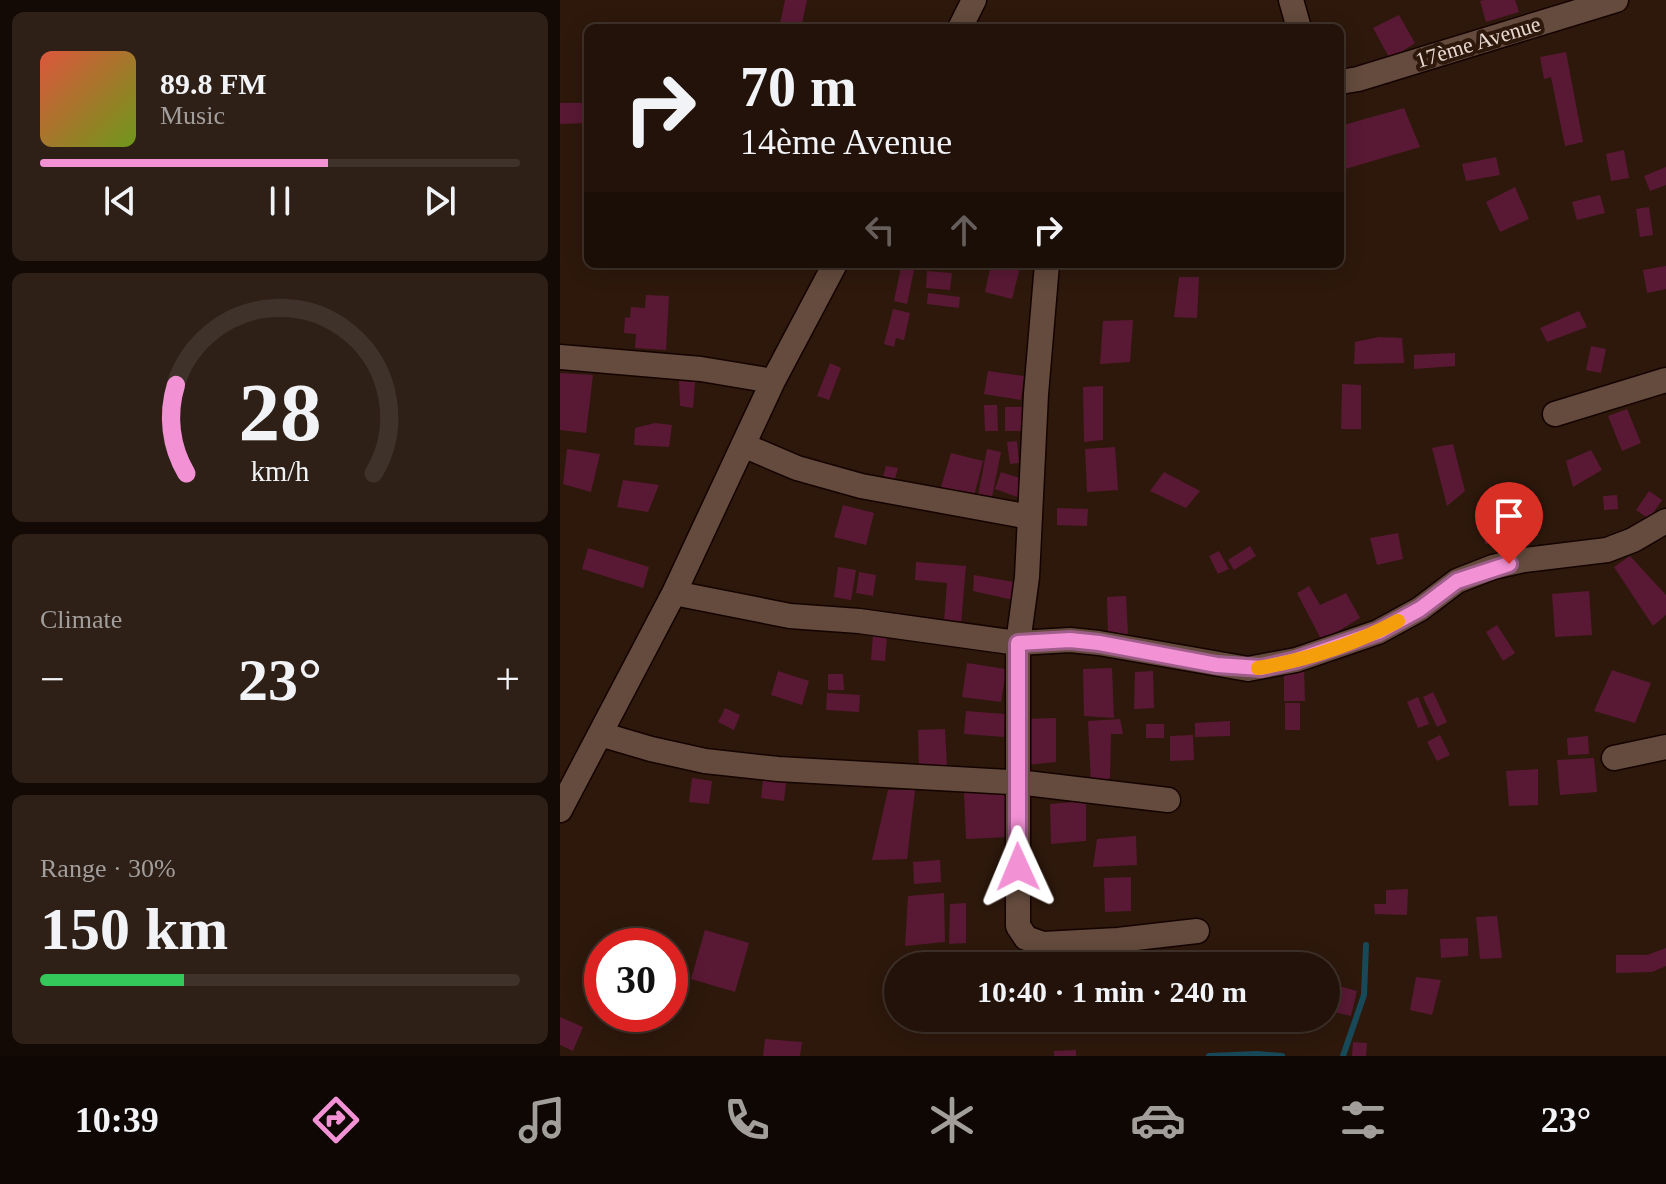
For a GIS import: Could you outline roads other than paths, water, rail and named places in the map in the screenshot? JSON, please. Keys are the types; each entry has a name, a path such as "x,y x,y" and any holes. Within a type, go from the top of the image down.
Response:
{"street":[{"path":"962,24 974,0"},
{"path":"1291,0 1298,24"},
{"name":"17ème Avenue","path":"1344,81 1616,0"},
{"path":"560,810 674,593 773,381 833,268"},
{"path":"1047,268 1036,394 1027,577 1018,643 1018,926 1026,938 1043,944 1197,931"},
{"path":"560,357 701,369 773,381"},
{"path":"1555,414 1666,380"},
{"path":"743,445 797,468 861,486 1030,517"},
{"path":"674,593 790,616 859,621 1018,643 1070,640 1099,643 1217,665 1261,668 1296,660 1378,632 1420,609 1457,581 1484,571 1524,560 1607,550 1633,540 1666,521"},
{"path":"600,734 705,761 778,769 1017,783 1168,800"},
{"path":"1614,758 1666,747"}],"waterway":[{"path":"1343,1056 1364,995 1366,945"},
{"path":"1209,1056 1282,1056"}]}
